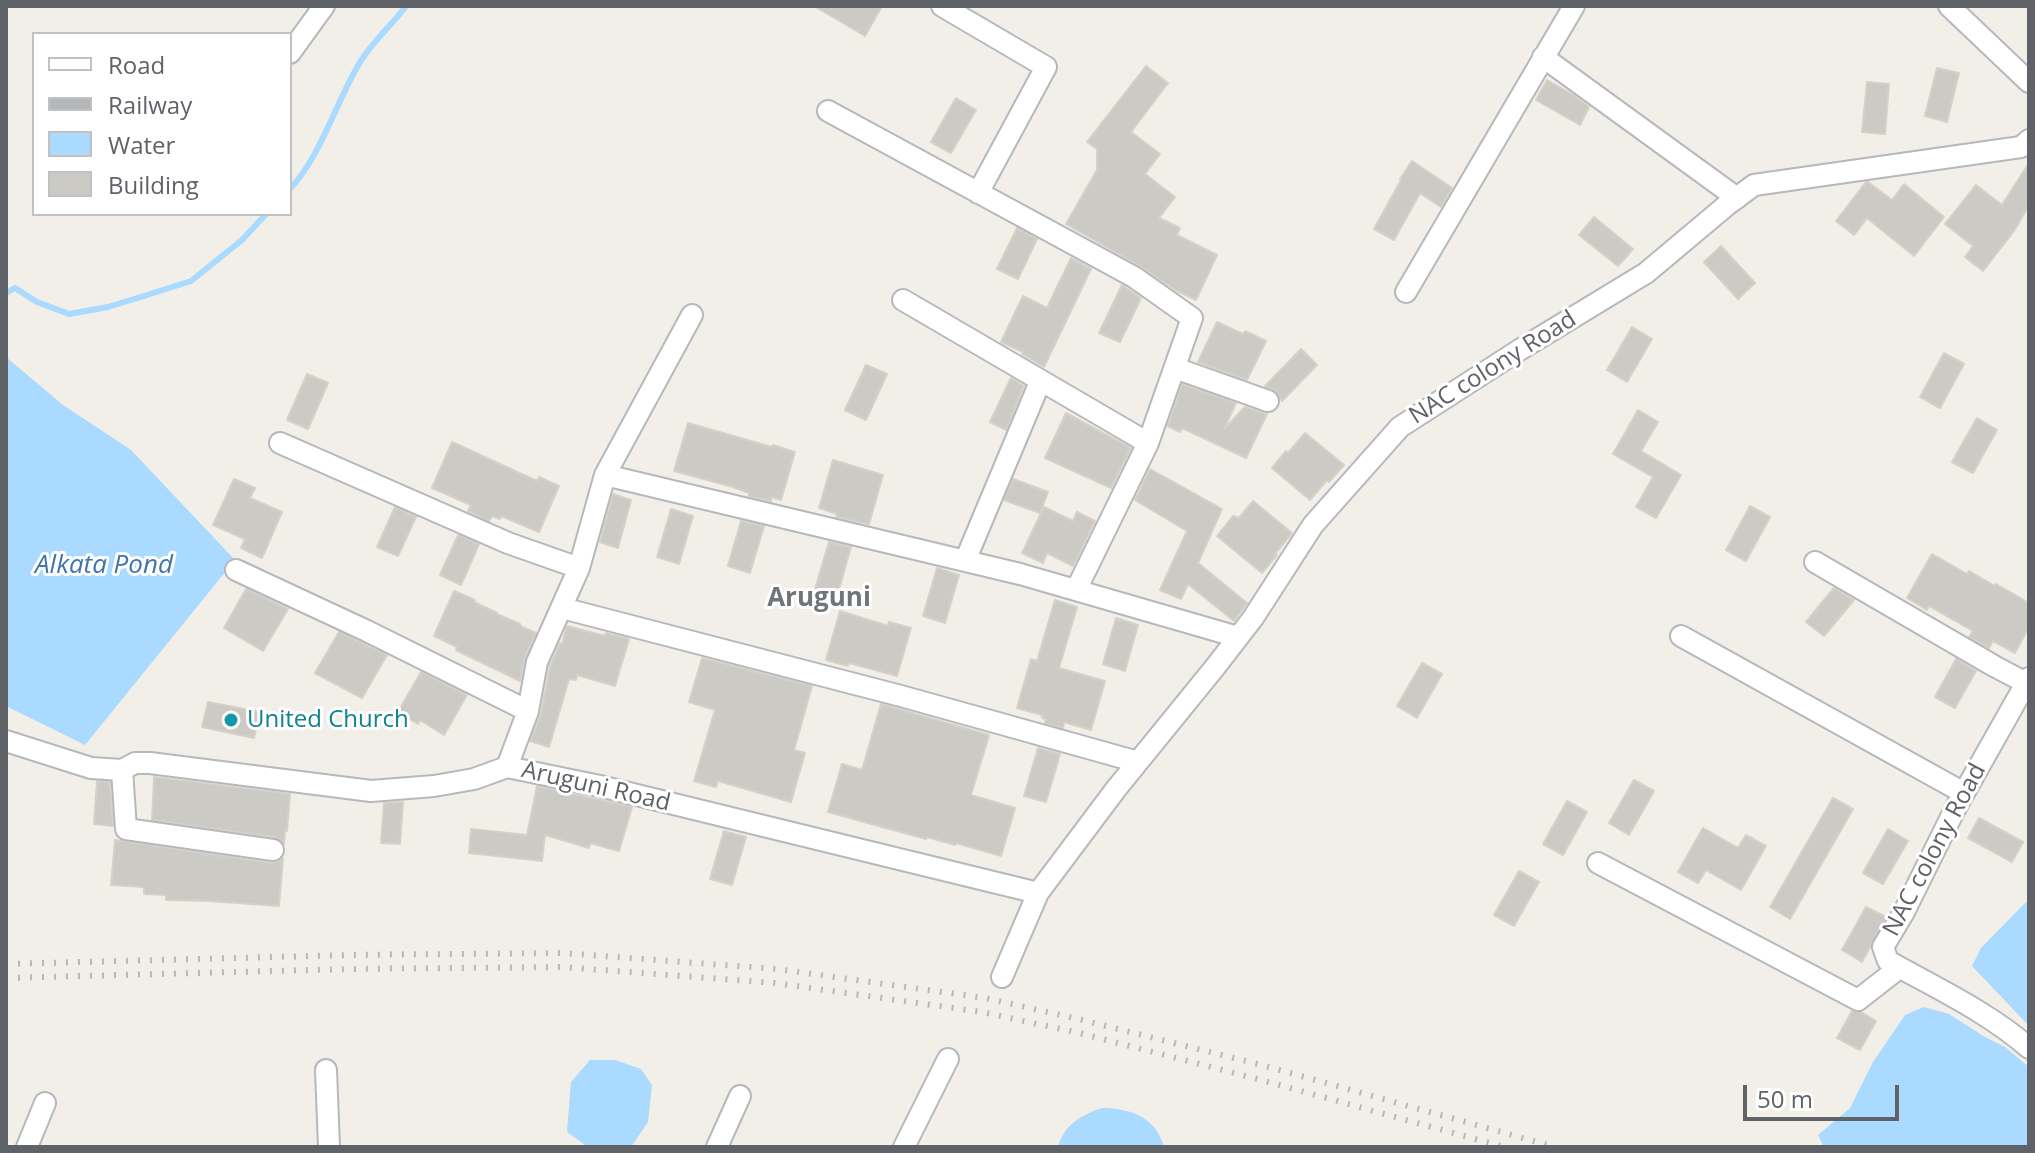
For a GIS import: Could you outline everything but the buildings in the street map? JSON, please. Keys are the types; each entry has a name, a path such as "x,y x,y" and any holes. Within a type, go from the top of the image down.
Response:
{"street":[{"path":"292,50 324,6"},
{"path":"942,6 1046,67 978,193"},
{"path":"1406,292 1574,6"},
{"path":"1949,6 2029,82"},
{"path":"1543,57 1737,198"},
{"path":"828,111 1134,277 1192,318 1148,443 1076,590"},
{"name":"NAC colony Road","path":"1002,977 1038,893 1238,637 1313,525 1400,427 1646,273 1754,185 2021,147 2029,140"},
{"path":"903,300 1148,443"},
{"path":"507,767 528,711 537,662 579,568 605,475 692,315"},
{"path":"1175,368 1268,401"},
{"path":"965,561 1040,382"},
{"path":"280,443 508,543 579,568"},
{"path":"605,475 965,561 1238,637"},
{"path":"1815,562 1994,666 2028,680"},
{"path":"236,570 528,711"},
{"path":"562,608 901,696 1138,762"},
{"path":"1681,636 1964,793"},
{"name":"NAC colony Road","path":"2028,680 1883,947 1888,961 1967,1005 2014,1034 2029,1048"},
{"name":"Aruguni Road","path":"8,742 91,768 122,770 135,763 150,763 371,791 474,779 507,767 600,786 1038,893"},
{"path":"122,770 126,829 273,850"},
{"path":"1598,863 1858,1000 1899,968"},
{"path":"904,1147 948,1059"},
{"path":"326,1070 329,1147"},
{"path":"717,1147 740,1096"},
{"path":"27,1147 45,1103"}],"water":[{"name":"Alkata Pond","path":"6,357 63,405 131,450 235,560 85,745 6,706"},
{"path":"2029,899 2029,1026 1972,966 1981,948"},
{"path":"1924,1007 1949,1014 2005,1047 2029,1067 2029,1147 1824,1147 1818,1135 1850,1108 1873,1062 1905,1015"},
{"path":"590,1060 615,1060 641,1069 652,1085 648,1122 631,1147 588,1147 567,1132 571,1082"},
{"path":"1102,1108 1132,1112 1148,1121 1164,1147 1058,1147 1064,1133 1074,1122"}],"waterway":[{"path":"292,186 320,145 350,79 375,42 406,6"},
{"path":"6,293 15,288 37,302 69,314 108,307 191,281 242,240 264,216"}],"railway":[{"path":"6,964 562,953 777,969 985,998 1078,1019 1258,1064 1555,1147"},
{"path":"6,978 562,967 775,983 982,1012 1075,1032 1504,1147"}],"place":[{"name":"United Church","path":"231,720"}],"district":[{"name":"Aruguni","path":"819,599"}]}
